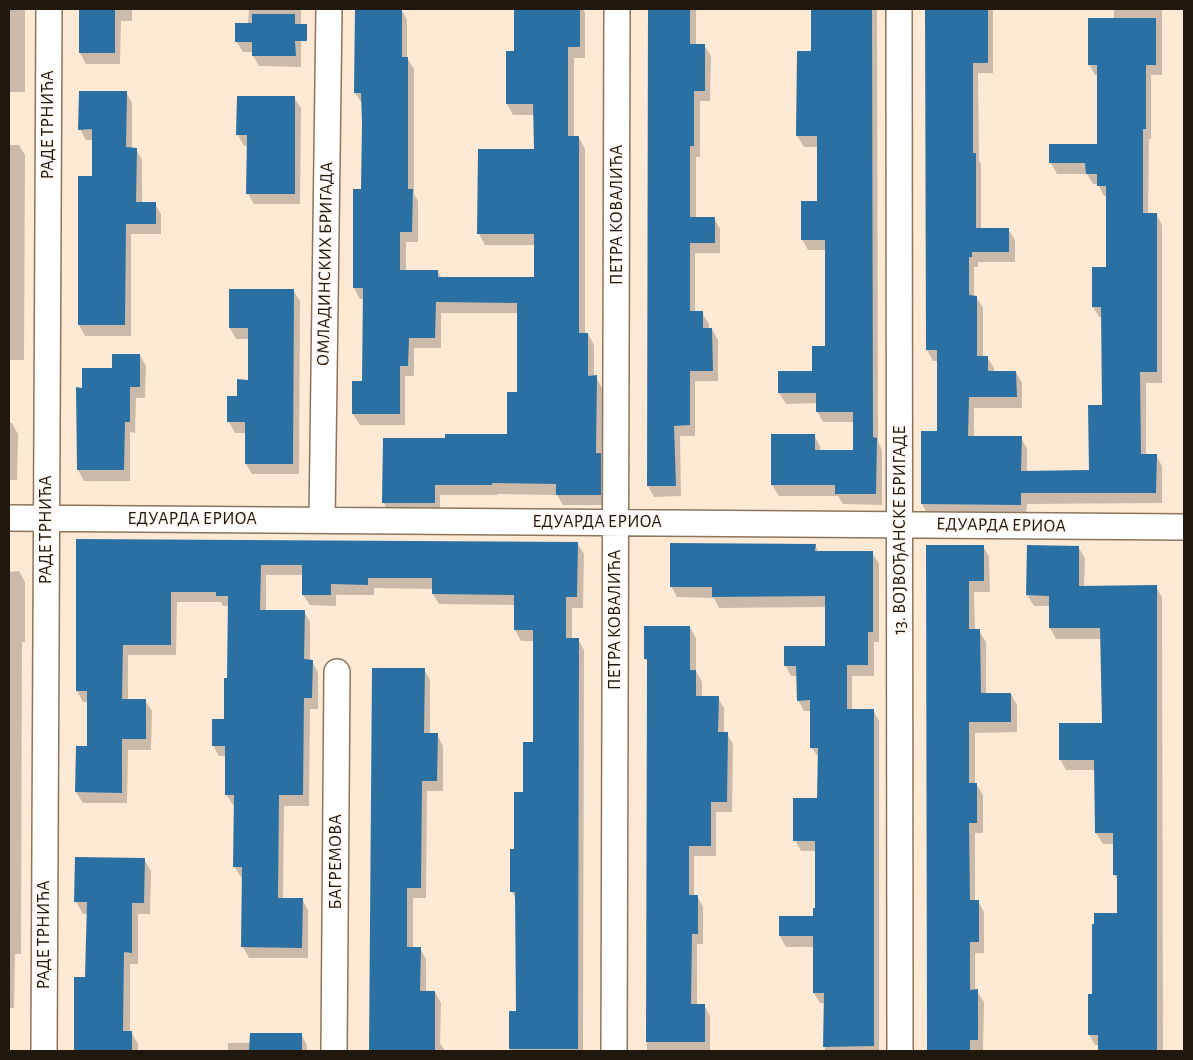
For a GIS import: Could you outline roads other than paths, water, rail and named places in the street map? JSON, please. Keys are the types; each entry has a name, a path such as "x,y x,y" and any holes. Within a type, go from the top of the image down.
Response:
{"street":[{"name":"РАДЕ ТРНИЋА","path":"44,1051 49,9"},
{"name":"ОМЛАДИНСКИХ БРИГАДА","path":"322,520 328,9"},
{"name":"ПЕТРА КОВАЛИЋА","path":"614,1051 617,9"},
{"name":"13. ВОЈВОЂАНСКЕ БРИГАДЕ","path":"899,9 900,1051"},
{"name":"ЕДУАРДА ЕРИОА","path":"9,518 1184,527"},
{"name":"БАГРЕМОВА","path":"334,1051 337,672"}]}
